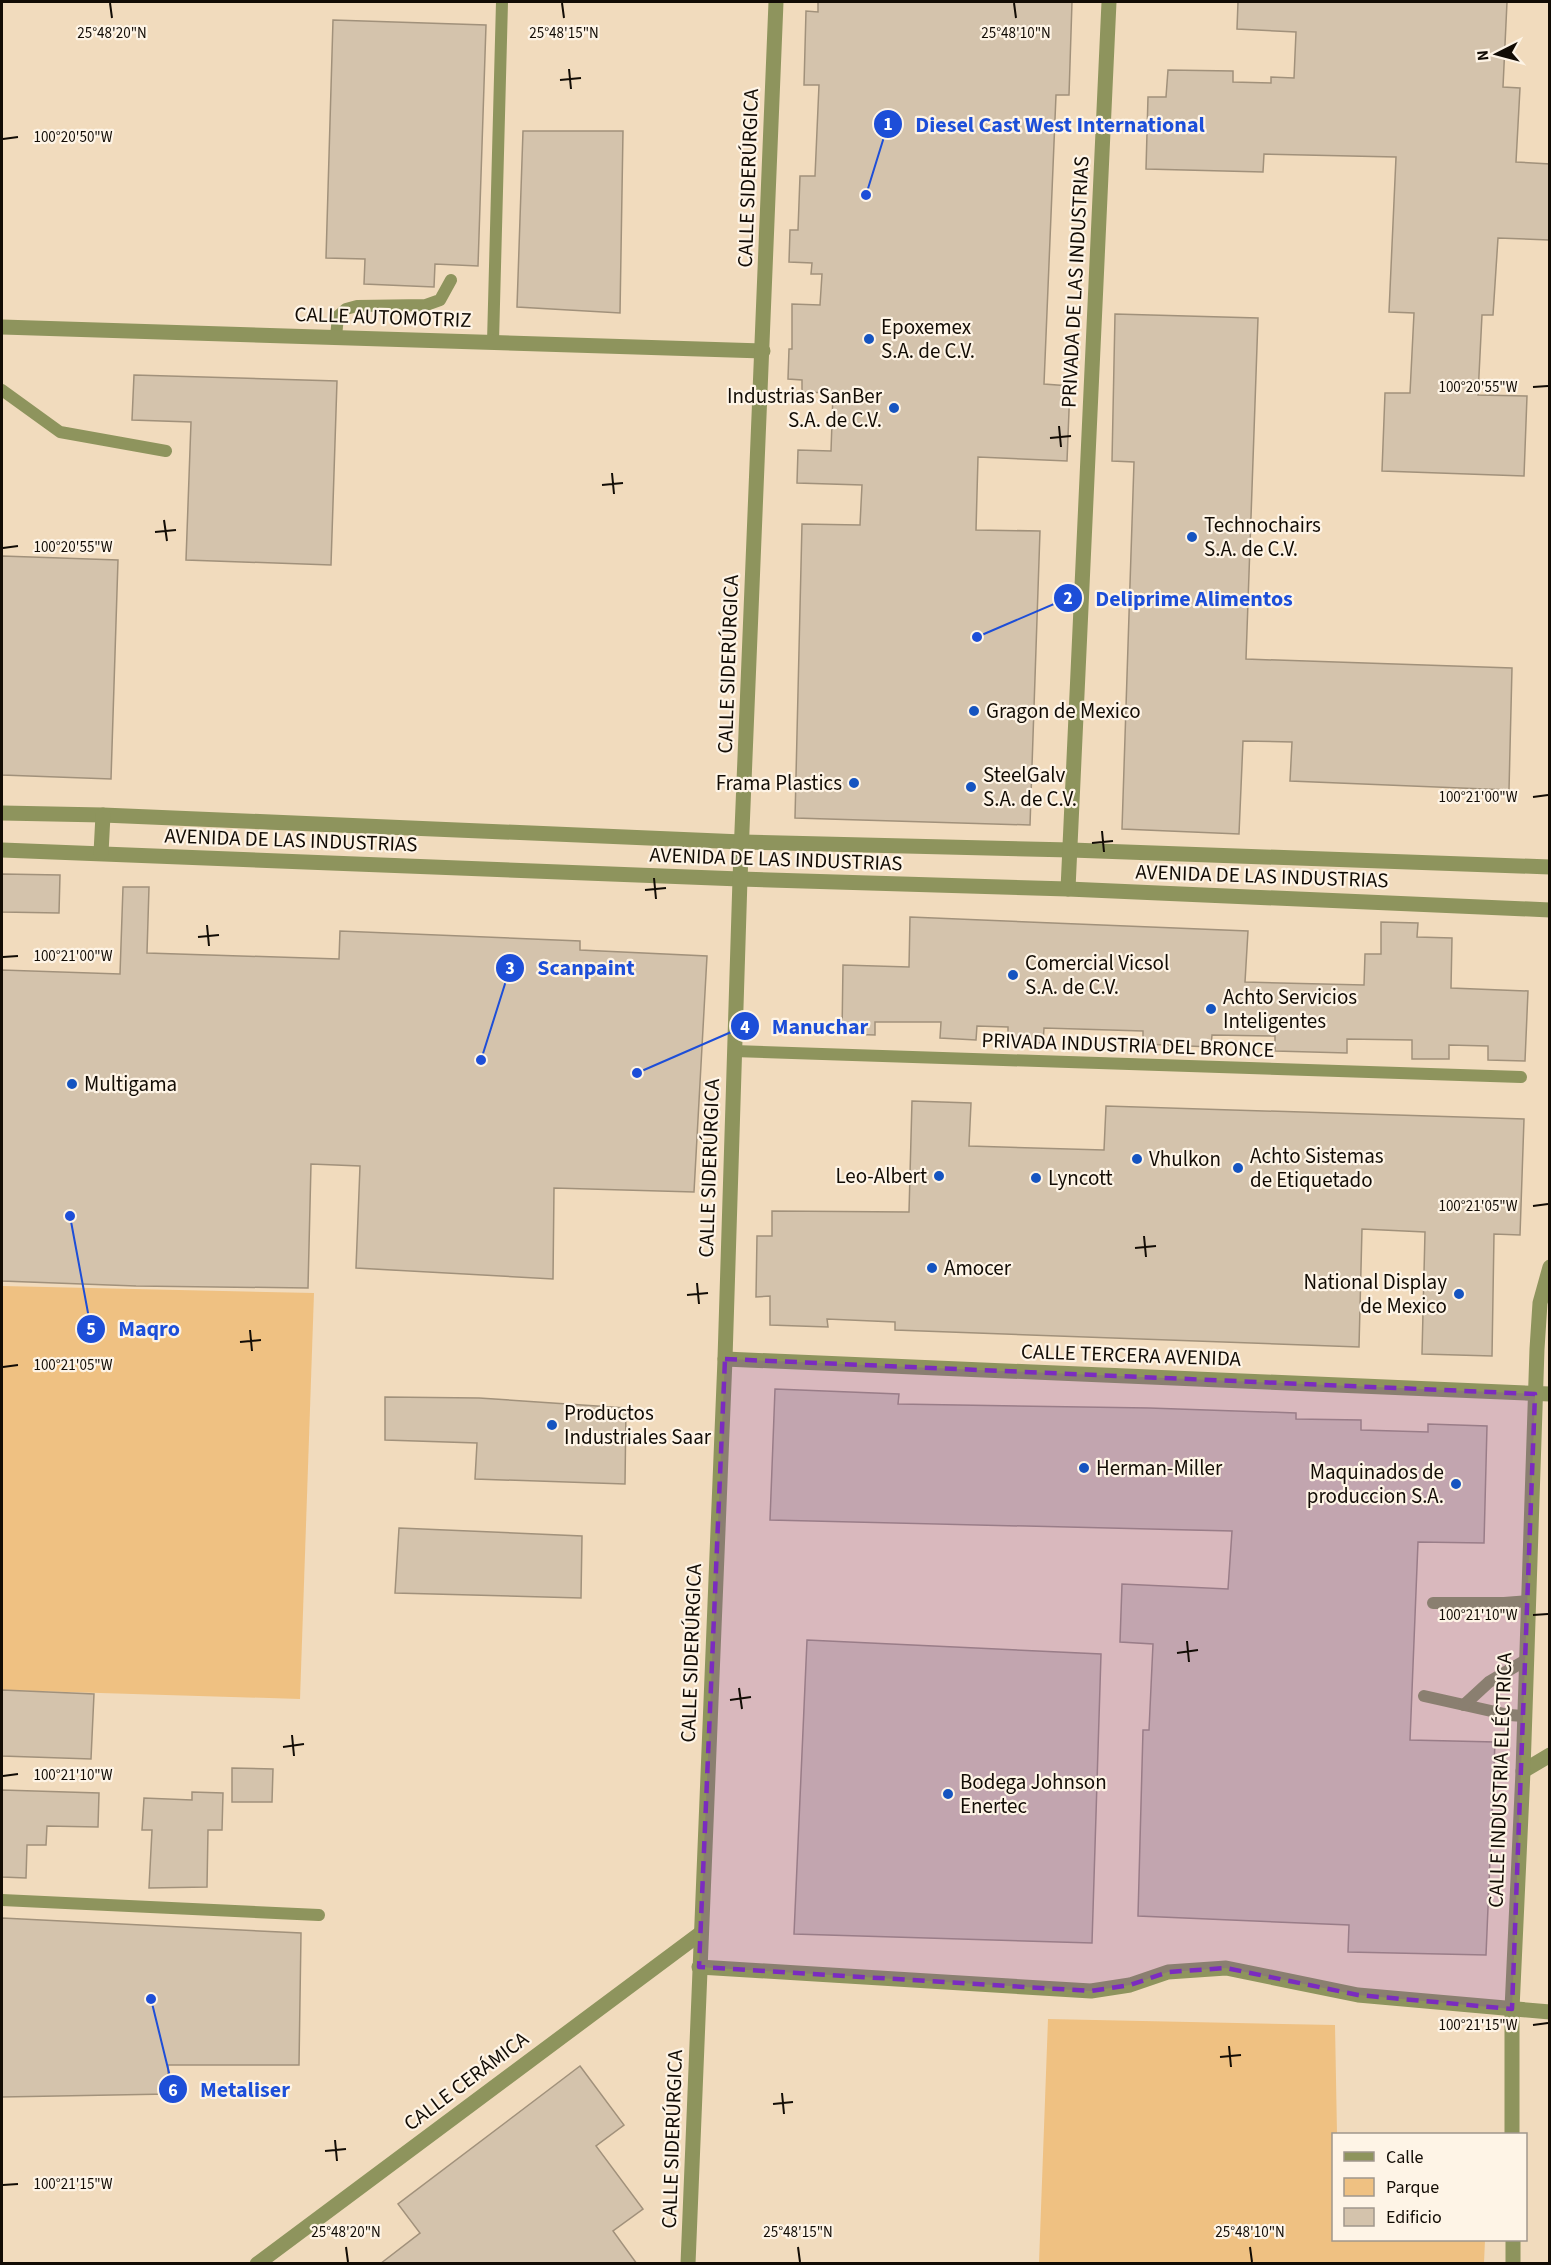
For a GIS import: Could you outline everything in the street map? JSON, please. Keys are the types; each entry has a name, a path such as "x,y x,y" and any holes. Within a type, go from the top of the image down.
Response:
{"street":[{"name":"CALLE SIDERÚRGICA","path":"688,2264 725,1359 740,879 776,2"},
{"name":"PRIVADA DE LAS INDUSTRIAS","path":"1068,889 1109,2"},
{"name":"CALLE AUTOMOTRIZ","path":"2,327 763,351"},
{"name":"AVENIDA DE LAS INDUSTRIAS","path":"2,813 102,815 742,842 1071,850 1550,867"},
{"path":"101,853 102,815"},
{"name":"AVENIDA DE LAS INDUSTRIAS","path":"2,850 740,879 1068,889 1550,910"},
{"name":"CALLE INDUSTRIA ELÉCTRICA","path":"1512,2133 1512,2009 1528,1601 1542,1394 1543,1346 1540,1303 1548,1271"},
{"name":"CALLE TERCERA AVENIDA","path":"725,1359 1542,1394"},
{"path":"1523,1771 1550,1755"},
{"name":"CALLE CERÁMICA","path":"257,2264 700,1933"},
{"path":"699,1967 1091,1991 1130,1985 1168,1972 1226,1968 1358,1995 1550,2012"},
{"path":"1513,2241 1513,2264"}],"lane":[{"path":"493,342 502,2"},
{"path":"336,337 338,316 346,309 357,306 426,305 440,300 451,280"},
{"path":"2,390 60,432 166,451"},
{"name":"PRIVADA INDUSTRIA DEL BRONCE","path":"734,1052 1521,1077"},
{"path":"1433,1603 1528,1601"},
{"path":"1464,1705 1489,1682 1526,1660"},
{"path":"1424,1696 1509,1715 1524,1716"},
{"path":"2,1900 319,1915"}],"highlighted area":[{"path":"725,1359 1535,1394 1512,2009 1358,1995 1226,1968 1168,1972 1130,1985 1091,1991 699,1967"}],"shaded area":[{"path":"2,2 1549,2 1549,2263 2,2264"}],"green space":[{"path":"2,1286 314,1293 300,1699 2,1690"},
{"path":"1048,2019 1335,2025 1337,2133 1332,2133 1332,2241 1485,2241 1484,2263 1039,2263"}],"building":[{"path":"818,2 1072,2 1069,95 1056,95 1044,384 1070,386 1067,461 978,457 976,530 1040,531 1030,825 795,818 802,524 860,525 862,485 797,483 798,450 831,451 833,393 802,392 802,380 788,379 789,349 792,349 792,304 820,305 822,274 811,274 812,263 789,262 790,230 798,230 800,176 815,176 819,85 804,85 806,11 818,12"},
{"path":"1238,2 1507,2 1503,87 1520,88 1516,162 1550,164 1549,240 1498,238 1493,315 1482,315 1478,395 1527,396 1524,476 1382,471 1385,393 1410,393 1414,313 1389,312 1396,157 1264,154 1263,172 1146,169 1148,97 1166,97 1168,70 1233,71 1233,82 1271,83 1271,77 1294,78 1296,32 1237,29"},
{"path":"333,20 486,25 478,266 435,264 434,287 364,284 365,259 326,258"},
{"path":"523,131 623,131 620,313 517,307"},
{"path":"1115,314 1258,318 1246,659 1512,668 1509,790 1290,781 1292,742 1243,741 1239,834 1122,829 1134,462 1112,461"},
{"path":"134,375 337,381 331,565 186,560 191,422 132,420"},
{"path":"2,556 118,560 111,779 2,775"},
{"path":"2,874 60,875 59,913 2,912"},
{"path":"123,887 149,887 147,953 339,959 340,931 580,941 580,950 707,956 694,1192 554,1188 553,1279 356,1268 360,1166 311,1164 308,1288 136,1286 2,1281 2,970 120,974"},
{"path":"910,917 1248,931 1245,982 1364,985 1365,954 1381,954 1381,922 1418,923 1417,937 1452,938 1451,988 1528,991 1525,1061 1488,1060 1488,1046 1449,1045 1449,1059 1412,1059 1412,1040 1347,1039 1347,1053 1275,1051 1275,1036 1212,1035 1211,1047 1143,1044 1143,1031 1044,1028 1043,1043 1008,1042 1008,1027 977,1026 976,1040 940,1038 941,1022 875,1022 875,1035 842,1034 843,965 909,967"},
{"path":"912,1101 971,1103 969,1146 1104,1150 1106,1106 1524,1119 1520,1235 1494,1234 1492,1356 1422,1354 1425,1232 1362,1229 1359,1347 895,1330 895,1322 827,1319 828,1327 770,1325 770,1296 756,1297 757,1236 772,1236 772,1211 909,1212"},
{"path":"775,1389 899,1394 898,1404 1296,1413 1296,1419 1361,1420 1361,1430 1428,1432 1428,1424 1487,1426 1484,1543 1418,1542 1410,1740 1495,1742 1486,1955 1348,1952 1349,1925 1138,1916 1143,1730 1149,1730 1153,1644 1120,1642 1122,1584 1228,1589 1232,1531 770,1520"},
{"name":"Productos Industriales Saar","path":"385,1397 479,1398 626,1408 625,1484 475,1479 477,1443 385,1440"},
{"path":"399,1528 582,1536 581,1598 395,1593"},
{"name":"Bodega Johnson Enertec","path":"807,1640 1101,1654 1092,1943 794,1934"},
{"path":"2,1690 94,1694 91,1759 2,1756"},
{"path":"232,1768 273,1769 272,1802 232,1802"},
{"path":"2,1790 99,1793 98,1827 47,1826 46,1845 27,1845 26,1878 2,1877"},
{"path":"192,1792 223,1793 222,1830 208,1830 207,1887 149,1888 152,1830 142,1830 144,1798 192,1800"},
{"path":"2,1918 301,1933 299,2065 168,2065 168,2094 2,2097"},
{"path":"580,2066 624,2125 596,2146 643,2209 613,2231 637,2264 380,2264 420,2233 398,2204"}],"place":[{"name":"Diesel Cast West International","path":"866,195"},
{"name":"Epoxemex S.A. de C.V.","path":"869,339"},
{"name":"Industrias SanBer S.A. de C.V.","path":"894,408"},
{"name":"Technochairs S.A. de C.V.","path":"1192,537"},
{"name":"Deliprime Alimentos","path":"977,637"},
{"name":"Gragon de Mexico","path":"974,711"},
{"name":"Frama Plastics","path":"854,783"},
{"name":"SteelGalv S.A. de C.V.","path":"971,787"},
{"name":"Comercial Vicsol S.A. de C.V.","path":"1013,975"},
{"name":"Achto Servicios Inteligentes","path":"1211,1009"},
{"name":"Scanpaint","path":"481,1060"},
{"name":"Manuchar","path":"637,1073"},
{"name":"Multigama","path":"72,1084"},
{"name":"Vhulkon","path":"1137,1159"},
{"name":"Achto Sistemas de Etiquetado","path":"1238,1168"},
{"name":"Leo-Albert","path":"939,1176"},
{"name":"Lyncott","path":"1036,1178"},
{"name":"Maqro","path":"70,1216"},
{"name":"Amocer","path":"932,1268"},
{"name":"National Display de Mexico","path":"1459,1294"},
{"name":"Productos Industriales Saar","path":"552,1425"},
{"name":"Herman-Miller","path":"1084,1468"},
{"name":"Maquinados de produccion S.A.","path":"1456,1484"},
{"name":"Bodega Johnson Enertec","path":"948,1794"},
{"name":"Metaliser","path":"151,1999"}]}
